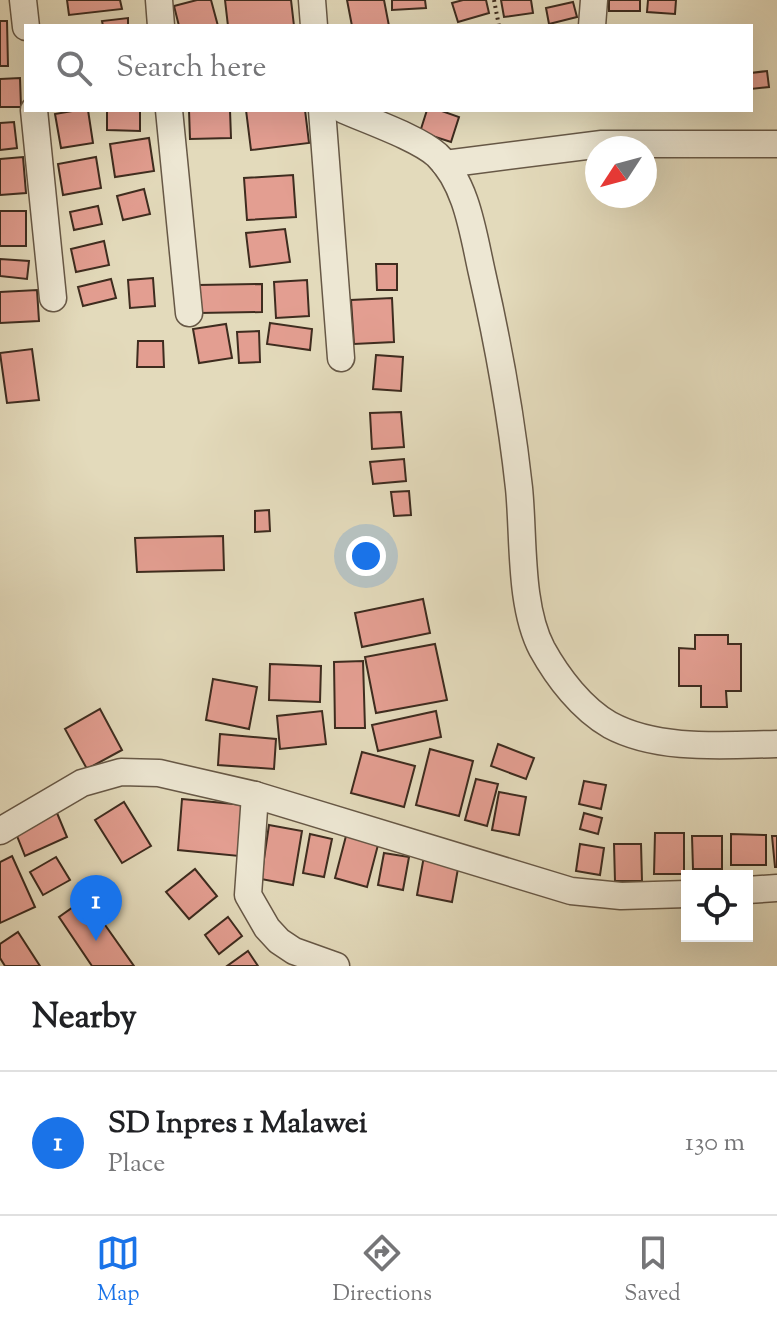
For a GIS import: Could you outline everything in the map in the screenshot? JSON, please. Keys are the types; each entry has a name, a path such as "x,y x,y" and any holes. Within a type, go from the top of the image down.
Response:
{"street":[{"path":"23,0 26,24"},
{"path":"159,0 161,24"},
{"path":"312,0 314,24"},
{"path":"592,24 594,0"},
{"path":"34,112 53,298"},
{"path":"169,112 189,313"},
{"path":"322,112 341,358"},
{"path":"348,112 430,150 445,164 462,194 487,293 506,393 531,616 542,648 575,697 609,725 654,742 777,744"},
{"path":"445,164 602,144 777,144"},
{"path":"0,831 82,783 121,772 159,773 255,795 571,891 621,896 681,894"},
{"path":"255,795 248,895 267,928 279,941 294,951 336,966"},
{"path":"753,890 777,888"}],"path":[{"path":"494,0 499,24"}],"building":[{"path":"67,0 120,0 122,9 69,15"},
{"path":"211,0 217,24 178,24 174,6"},
{"path":"225,0 291,0 294,24 228,24"},
{"path":"347,0 384,0 389,24 352,24"},
{"path":"392,0 425,0 426,8 392,10"},
{"path":"486,0 489,13 458,22 452,3"},
{"path":"501,0 531,0 533,13 504,17"},
{"path":"609,0 640,0 640,11 609,11"},
{"path":"648,0 676,0 675,14 647,12"},
{"path":"573,2 577,17 549,24 546,8"},
{"path":"128,18 128,24 103,24 102,21"},
{"path":"0,21 7,21 8,66 0,66"},
{"path":"767,71 769,87 753,89 753,73"},
{"path":"20,78 21,107 0,107 0,79"},
{"path":"88,112 93,143 61,148 55,114"},
{"path":"107,112 140,112 140,131 107,130"},
{"path":"189,112 230,112 231,138 190,139"},
{"path":"246,112 305,112 309,143 251,150"},
{"path":"426,112 445,112 459,117 451,142 420,132"},
{"path":"14,122 17,148 0,150 0,123"},
{"path":"149,138 154,171 115,177 110,144"},
{"path":"23,157 26,193 0,195 0,159"},
{"path":"96,157 101,188 63,195 58,164"},
{"path":"293,175 296,217 247,220 244,178"},
{"path":"144,189 150,214 123,220 117,196"},
{"path":"98,206 102,224 74,230 70,212"},
{"path":"0,211 26,211 26,246 0,246"},
{"path":"285,229 290,262 250,267 246,233"},
{"path":"104,241 109,265 76,272 71,249"},
{"path":"0,259 29,261 27,279 0,276"},
{"path":"376,264 397,264 397,290 377,290"},
{"path":"153,278 155,306 130,308 128,280"},
{"path":"111,279 116,298 83,306 78,287"},
{"path":"307,280 309,316 276,318 274,282"},
{"path":"262,284 262,312 199,313 198,285"},
{"path":"37,290 39,321 0,323 0,292"},
{"path":"392,298 394,342 354,344 351,300"},
{"path":"270,323 312,329 310,350 267,344"},
{"path":"226,324 232,358 199,363 193,329"},
{"path":"259,331 260,362 239,363 237,332"},
{"path":"138,341 163,341 164,367 137,367"},
{"path":"32,349 39,400 7,403 0,353"},
{"path":"376,355 403,357 401,391 373,389"},
{"path":"401,412 404,447 372,449 370,413"},
{"path":"404,459 406,481 373,484 370,462"},
{"path":"409,491 411,515 394,516 391,492"},
{"path":"269,510 270,531 255,532 255,511"},
{"path":"223,536 224,570 137,572 135,538"},
{"path":"423,599 430,633 362,647 355,613"},
{"path":"695,635 728,635 728,644 741,644 741,691 726,691 727,707 701,707 701,686 679,686 679,648 695,649"},
{"path":"435,644 447,700 376,713 365,657"},
{"path":"363,661 365,728 335,728 334,662"},
{"path":"270,664 321,666 320,702 269,700"},
{"path":"213,679 257,687 249,729 206,720"},
{"path":"100,709 122,750 87,769 65,729"},
{"path":"322,711 326,744 280,749 277,716"},
{"path":"436,711 441,737 378,751 372,725"},
{"path":"220,734 276,739 274,769 218,765"},
{"path":"498,744 534,758 526,779 491,766"},
{"path":"430,749 473,761 459,816 416,805"},
{"path":"362,752 415,766 404,807 351,793"},
{"path":"476,779 498,784 487,826 465,820"},
{"path":"584,781 606,785 601,809 579,804"},
{"path":"499,792 526,797 519,835 492,830"},
{"path":"182,799 244,805 239,856 178,850"},
{"path":"124,802 151,846 122,863 95,820"},
{"path":"57,813 67,837 25,856 15,831"},
{"path":"584,813 602,818 598,834 580,829"},
{"path":"269,825 302,831 293,885 261,879"},
{"path":"655,833 684,833 684,870 681,874 654,874"},
{"path":"310,834 332,839 324,877 303,873"},
{"path":"731,834 766,835 766,865 731,865"},
{"path":"346,836 378,845 367,887 335,878"},
{"path":"692,836 722,836 722,869 693,869"},
{"path":"772,836 777,836 777,867 775,867"},
{"path":"580,844 604,848 600,875 576,871"},
{"path":"614,844 641,844 642,881 615,881"},
{"path":"384,853 409,857 403,890 378,885"},
{"path":"12,856 35,907 0,923 0,862"},
{"path":"424,856 459,863 452,902 417,895"},
{"path":"56,857 70,880 43,895 30,872"},
{"path":"195,869 217,896 189,919 166,892"},
{"path":"86,898 134,966 92,966 59,917"},
{"path":"228,917 242,936 219,954 205,935"},
{"path":"18,932 40,966 5,966 0,958 0,944"},
{"path":"248,951 258,966 227,966"}],"place":[{"name":"SD Inpres 1 Malawei","path":"96,941"}]}
